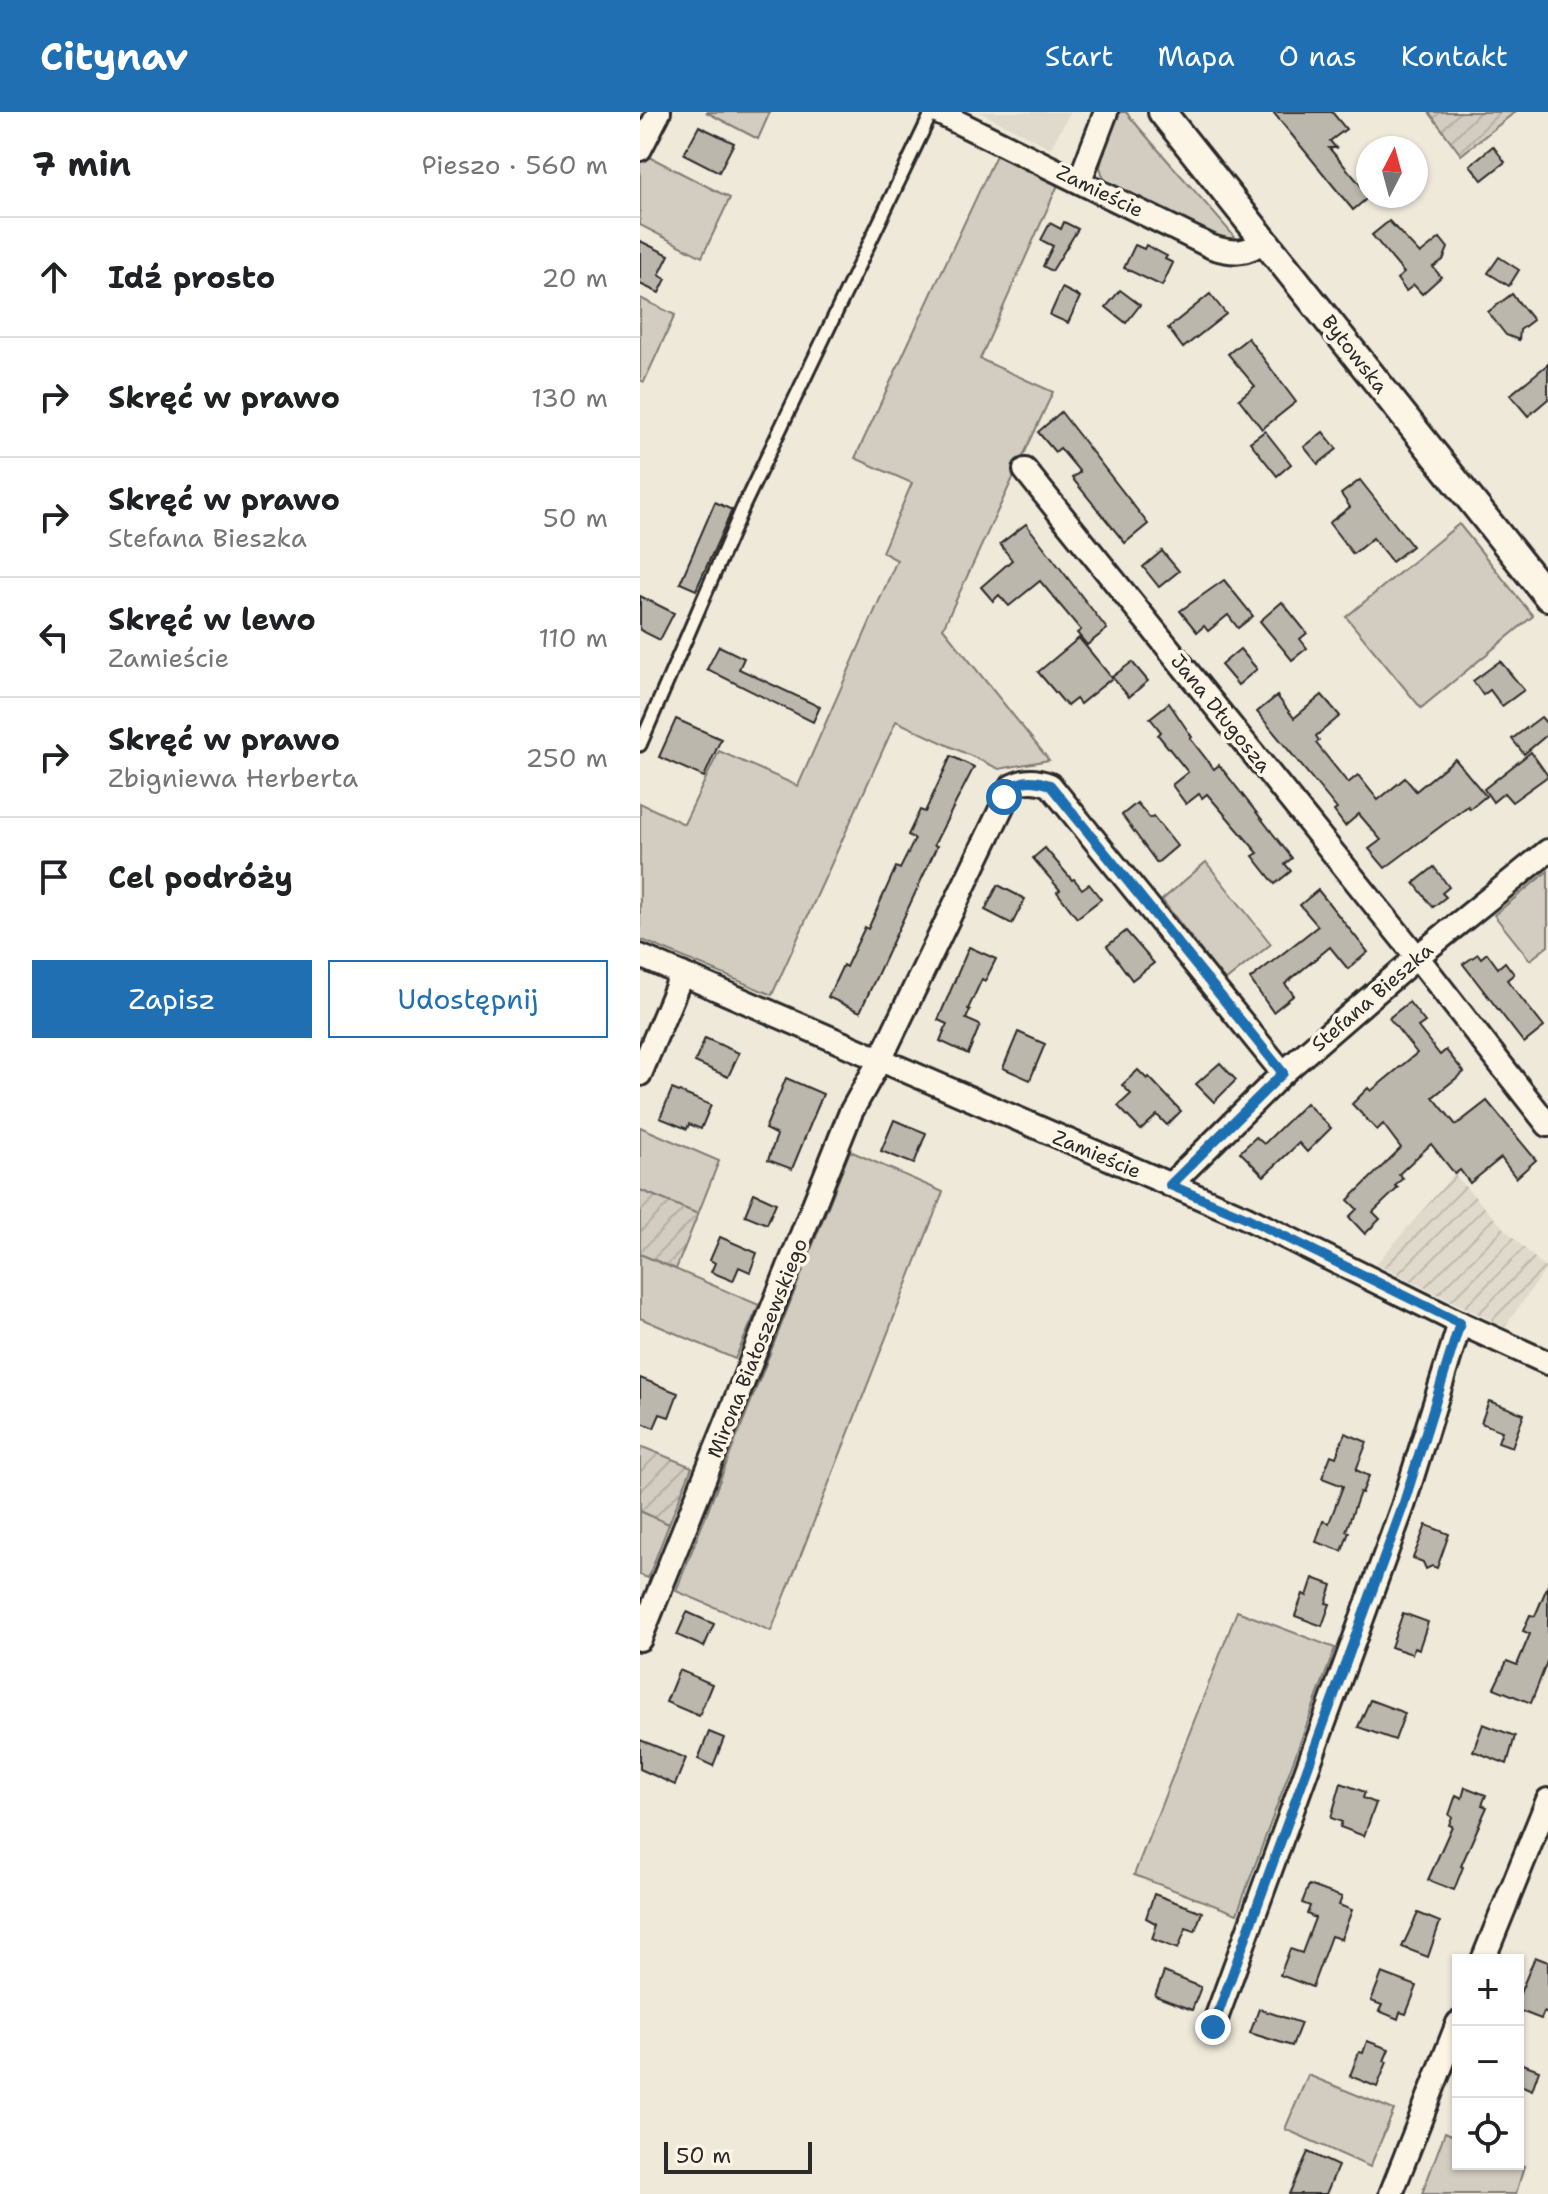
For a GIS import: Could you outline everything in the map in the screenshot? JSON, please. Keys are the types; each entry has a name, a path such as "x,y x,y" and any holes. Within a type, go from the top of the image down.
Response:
{"street":[{"path":"640,149 659,112"},
{"name":"Zamieście","path":"934,112 1080,180 1212,247 1249,251 1264,240"},
{"path":"1080,180 1106,112"},
{"name":"Bytowska","path":"1162,112 1548,597"},
{"name":"Jana Długosza","path":"1025,470 1417,957 1548,1125"},
{"name":"Mirona Białoszewskiego","path":"640,1639 851,1112 880,1060 1004,797 1012,786 1023,781 1050,785 1283,1073"},
{"name":"Stefana Bieszka","path":"1170,1185 1283,1073 1417,957 1548,851"},
{"name":"Zamieście","path":"640,956 1245,1217 1548,1363"},
{"path":"640,1074 682,974"},
{"path":"1213,2027 1403,1506 1460,1323"},
{"path":"1485,1954 1548,1800"},
{"path":"1391,2194 1457,2026"}],"lane":[{"path":"640,745 743,507 934,112"}],"shaded area":[{"path":"706,112 770,112 758,139"},
{"path":"979,112 1070,112 1051,148"},
{"path":"1115,112 1126,112 1238,241 1228,243 1114,188 1103,177 1100,167"},
{"path":"1429,112 1515,112 1461,155"},
{"path":"640,152 730,198 702,257 640,225"},
{"path":"996,155 1058,185 980,359 1053,392 943,628 1049,760 999,769 896,721 772,995 640,939 640,803 684,824 719,751 798,786 897,560 882,552 912,483 855,458"},
{"path":"640,298 675,315 644,382 640,380"},
{"path":"1459,524 1533,616 1421,708 1346,617"},
{"path":"1206,862 1271,944 1225,981 1162,900"},
{"path":"1548,871 1548,946 1530,960 1494,915"},
{"path":"640,1127 719,1161 698,1214 640,1190"},
{"path":"850,1151 943,1192 771,1631 676,1591"},
{"path":"1454,1174 1546,1269 1505,1327 1376,1264"},
{"path":"640,1190 698,1214 676,1269 640,1254"},
{"path":"640,1254 759,1305 735,1359 640,1318"},
{"path":"640,1446 692,1467 669,1524 640,1511"},
{"path":"640,1511 669,1524 648,1578 640,1575"},
{"path":"1237,1611 1335,1648 1237,1914 1134,1875"},
{"path":"1308,2075 1394,2110 1370,2167 1285,2129"},
{"path":"1445,2132 1452,2135 1452,2170 1523,2170 1516,2194 1422,2194"}],"building":[{"path":"1273,112 1332,112 1346,129 1330,141 1336,148 1329,148 1356,180 1356,208 1353,210"},
{"path":"699,126 734,143 719,172 684,154"},
{"path":"1493,146 1505,162 1482,180 1470,165"},
{"path":"1389,221 1420,254 1440,238 1448,248 1443,260 1433,267 1441,277 1422,294 1414,285 1406,291 1397,279 1404,273 1372,235"},
{"path":"1064,222 1078,229 1052,271 1043,266 1053,246 1041,240 1050,223 1061,229"},
{"path":"640,241 669,255 659,275 666,279 659,293 640,284"},
{"path":"1135,245 1144,249 1146,245 1167,256 1165,259 1173,263 1162,286 1124,268"},
{"path":"1499,257 1519,270 1509,286 1488,273"},
{"path":"1062,288 1080,297 1068,323 1050,315"},
{"path":"1120,290 1140,305 1126,323 1106,307"},
{"path":"1210,294 1226,314 1183,348 1168,328"},
{"path":"1512,294 1533,320 1520,330 1519,340 1506,335 1488,312"},
{"path":"1248,338 1296,402 1262,429 1239,399 1255,386 1228,354"},
{"path":"1548,364 1548,399 1528,416 1510,395"},
{"path":"1061,412 1148,524 1125,543 1072,478 1080,472 1060,448 1055,452 1038,432"},
{"path":"1265,431 1291,464 1277,476 1250,442"},
{"path":"1323,432 1337,449 1318,464 1304,447"},
{"path":"1360,480 1412,546 1392,562 1373,538 1353,554 1329,523 1350,507 1341,494"},
{"path":"715,502 732,510 696,590 680,583"},
{"path":"1026,524 1107,629 1087,645 1077,633 1081,630 1040,581 1009,606 999,595 993,601 981,587 1012,560 1000,544"},
{"path":"1162,551 1179,571 1159,587 1143,567"},
{"path":"1224,580 1253,616 1238,628 1228,615 1208,631 1204,626 1197,632 1180,611"},
{"path":"640,596 674,613 660,640 640,630"},
{"path":"1282,602 1307,633 1300,639 1307,648 1292,660 1260,621"},
{"path":"1079,638 1112,678 1080,704 1076,699 1067,706 1038,672"},
{"path":"719,646 744,658 739,669 820,707 813,722 707,669"},
{"path":"1240,649 1257,669 1238,685 1221,665"},
{"path":"1500,661 1524,690 1502,706 1490,690 1483,695 1473,681"},
{"path":"1132,662 1148,681 1129,697 1112,677"},
{"path":"1322,695 1340,716 1316,736 1319,741 1316,743 1348,783 1358,775 1378,800 1405,778 1416,791 1455,759 1486,796 1385,868 1369,849 1381,840 1359,814 1345,826 1334,811 1337,809 1257,712 1277,696 1294,718"},
{"path":"1169,703 1214,769 1219,765 1292,858 1285,864 1291,871 1275,884 1253,856 1258,853 1207,794 1202,798 1199,794 1186,804 1172,785 1188,772 1158,735 1161,732 1150,718"},
{"path":"1541,717 1548,725 1548,734 1524,754 1512,739"},
{"path":"676,719 721,739 704,777 659,757"},
{"path":"1531,752 1548,776 1512,802 1504,793 1493,802 1484,789"},
{"path":"951,756 974,767 934,845 937,846 860,1012 828,997 865,927 868,929 896,867 900,869 915,839 908,835 920,810 925,812"},
{"path":"1137,803 1150,818 1153,816 1177,846 1157,863 1122,815"},
{"path":"1045,848 1072,880 1082,889 1089,884 1101,899 1077,918 1057,892 1060,890 1033,858"},
{"path":"1434,867 1449,887 1442,893 1446,897 1433,907 1414,883"},
{"path":"998,885 1025,899 1012,924 985,910"},
{"path":"1318,890 1368,952 1348,969 1330,947 1285,984 1294,995 1273,1012 1250,979 1318,926 1300,905"},
{"path":"1126,931 1154,963 1132,980 1107,946"},
{"path":"969,947 996,959 985,981 982,979 968,1009 966,1019 980,1025 968,1054 940,1041 947,1024 938,1020"},
{"path":"1487,953 1498,968 1505,962 1514,974 1507,980 1544,1027 1524,1043 1463,964 1478,954 1481,958"},
{"path":"1409,1002 1425,1022 1418,1027 1440,1055 1446,1050 1464,1072 1433,1097 1456,1125 1487,1101 1536,1160 1516,1178 1501,1158 1470,1183 1460,1170 1455,1174 1431,1144 1399,1174 1403,1178 1395,1186 1398,1188 1373,1212 1380,1219 1365,1234 1349,1217 1357,1209 1348,1200 1401,1148 1383,1124 1377,1130 1352,1104 1368,1088 1371,1091 1417,1053 1389,1018"},
{"path":"1018,1032 1045,1044 1030,1080 1003,1068"},
{"path":"705,1038 739,1053 728,1077 695,1062"},
{"path":"1220,1063 1236,1080 1214,1102 1196,1084"},
{"path":"1138,1070 1147,1079 1149,1077 1181,1111 1167,1125 1157,1115 1141,1130 1118,1106 1131,1094 1122,1085"},
{"path":"786,1078 823,1094 792,1169 768,1160 777,1135 765,1129"},
{"path":"672,1089 711,1105 701,1129 689,1124 687,1129 660,1118"},
{"path":"1306,1103 1331,1128 1307,1152 1299,1143 1264,1176 1240,1152 1256,1137 1264,1144"},
{"path":"894,1120 926,1133 914,1164 881,1151"},
{"path":"754,1193 776,1203 767,1224 745,1215"},
{"path":"720,1237 757,1253 750,1272 739,1267 733,1281 711,1272 715,1263 710,1260"},
{"path":"640,1378 678,1393 669,1417 660,1414 654,1428 640,1422"},
{"path":"1489,1401 1524,1414 1512,1447 1498,1442 1502,1431 1481,1423"},
{"path":"1345,1433 1367,1442 1356,1470 1369,1476 1360,1492 1342,1551 1316,1542 1323,1521 1329,1523 1343,1486 1322,1478 1331,1455 1336,1457"},
{"path":"1426,1525 1449,1534 1437,1568 1432,1566 1426,1569 1423,1562 1413,1558"},
{"path":"1313,1578 1332,1585 1326,1603 1330,1604 1322,1626 1295,1616"},
{"path":"1548,1585 1548,1659 1531,1703 1494,1688 1507,1661 1517,1665 1530,1634 1523,1631 1530,1615 1535,1616"},
{"path":"687,1612 714,1624 704,1647 677,1635"},
{"path":"1403,1613 1428,1622 1419,1649 1414,1647 1412,1654 1391,1647"},
{"path":"679,1670 712,1684 699,1716 666,1702"},
{"path":"1370,1700 1405,1713 1395,1740 1358,1727"},
{"path":"1483,1724 1515,1736 1507,1764 1473,1751"},
{"path":"709,1732 724,1738 713,1766 698,1759"},
{"path":"640,1740 686,1758 675,1785 640,1769"},
{"path":"1341,1783 1365,1792 1363,1798 1376,1803 1364,1836 1340,1827 1342,1822 1331,1818"},
{"path":"1465,1787 1486,1795 1482,1805 1487,1807 1454,1890 1428,1880 1452,1826 1449,1825 1452,1817 1449,1815 1456,1795 1462,1798"},
{"path":"1309,1885 1342,1897 1339,1905 1352,1910 1341,1939 1331,1936 1312,1987 1280,1975 1290,1949 1302,1953 1315,1918 1307,1914 1310,1906 1302,1903"},
{"path":"1154,1894 1202,1912 1195,1931 1186,1928 1178,1949 1152,1939 1157,1924 1146,1918"},
{"path":"1418,1913 1440,1922 1428,1957 1402,1947"},
{"path":"1535,1957 1548,1962 1548,2014 1544,2012 1541,2019 1524,2012 1524,1984"},
{"path":"1164,1972 1201,1987 1192,2010 1155,1996"},
{"path":"1382,1973 1417,1986 1406,2014 1400,2012 1398,2019 1379,2011 1382,2005 1371,2001"},
{"path":"1259,2009 1301,2023 1292,2046 1250,2033"},
{"path":"1367,2041 1389,2049 1377,2087 1350,2076"},
{"path":"1524,2064 1539,2070 1532,2090 1524,2087"},
{"path":"1308,2152 1338,2166 1326,2194 1289,2194"}],"route":[{"path":"1004,797 1012,786 1023,781 1050,785 1283,1073 1170,1185 1245,1217 1460,1323 1403,1506 1213,2027"}]}
